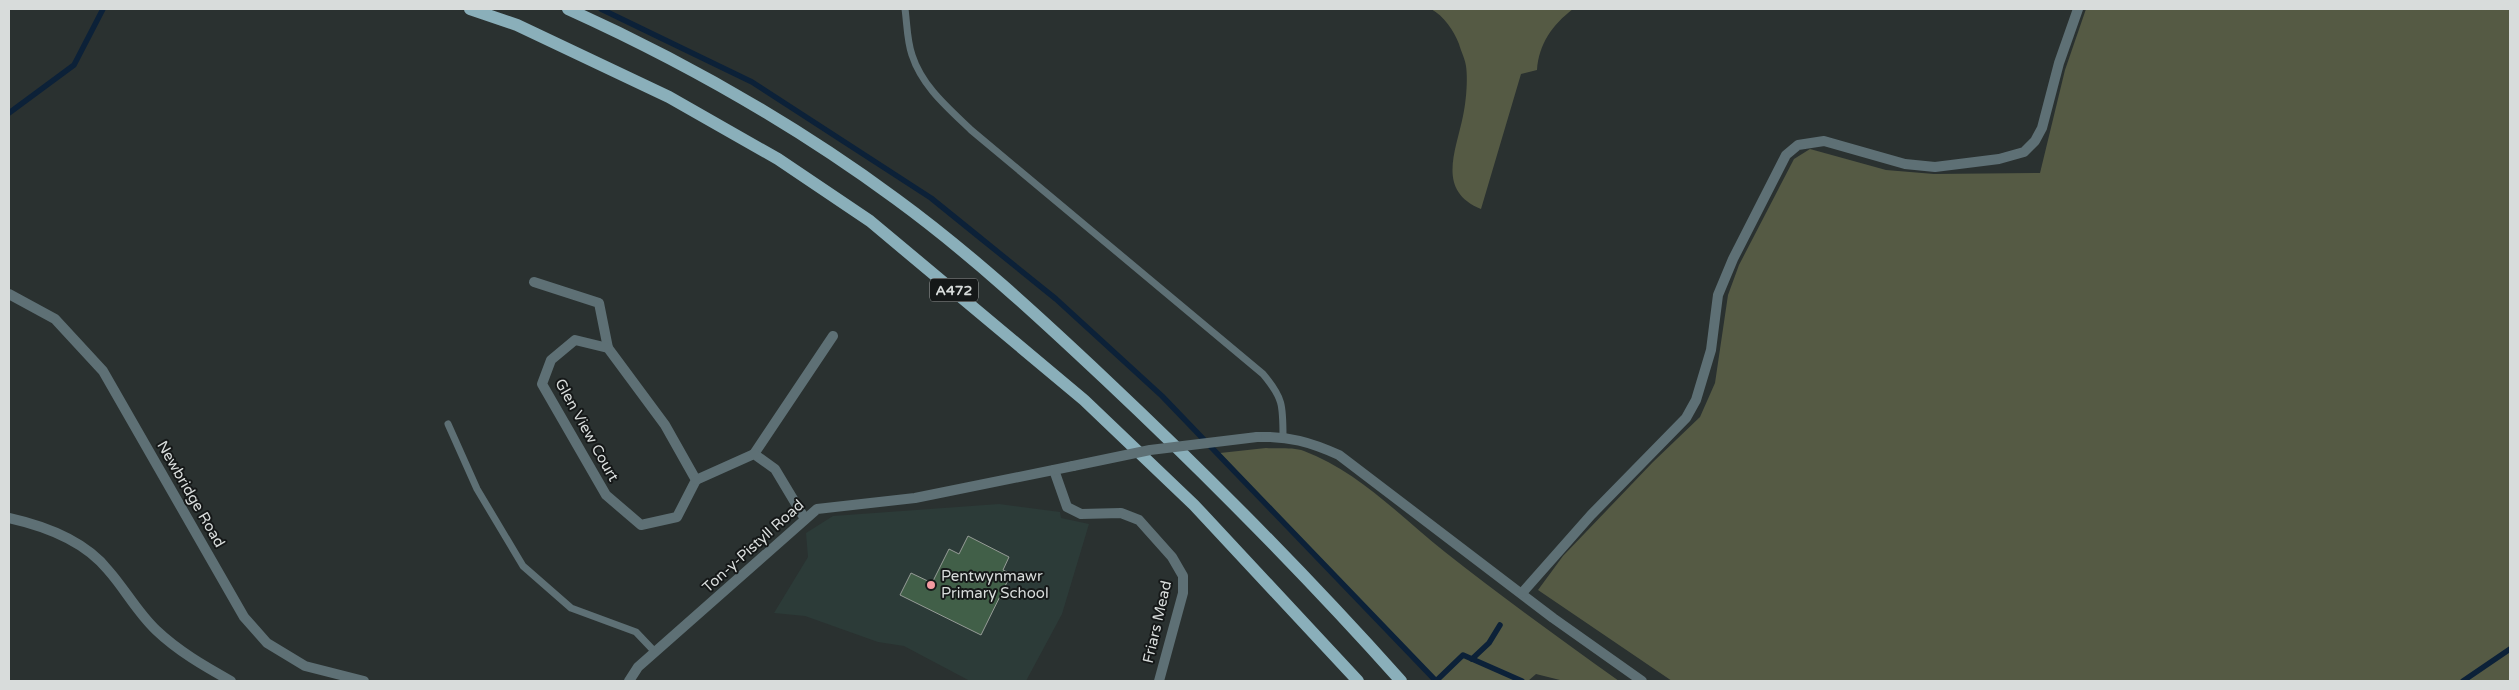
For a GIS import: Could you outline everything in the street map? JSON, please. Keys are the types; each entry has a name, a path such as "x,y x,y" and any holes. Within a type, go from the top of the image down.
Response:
{"main road":[{"name":"A472","path":"470,9 518,25 669,98 778,159 870,221 1084,400 1194,505 1358,681"},
{"name":"A472","path":"568,9 624,34 754,104 896,199 1004,286 1160,431 1263,533 1401,681"}],"street":[{"path":"1522,593 1591,515 1686,418 1696,400 1712,350 1718,295 1733,259 1786,155 1798,145 1824,141 1905,164 1936,167 1999,159 2024,152 2035,142 2042,128 2059,63 2078,9"},
{"path":"534,282 599,303 608,348 665,425 696,480 754,454 833,336"},
{"name":"Newbridge Road","path":"9,294 55,319 103,371 244,617 267,643 304,666 364,681"},
{"name":"Glen View Court","path":"608,348 575,340 551,360 542,384 606,495 640,525 677,517 696,480"},
{"name":"Ton-y-Pistyll Road","path":"629,681 638,667 817,509 915,498 1150,450 1257,437 1283,436 1313,444 1339,456 1612,662 1642,681"},
{"path":"754,454 775,469 805,519"},
{"name":"Friars Mead","path":"1054,470 1067,507 1081,514 1120,513 1139,520 1172,557 1184,576 1183,593 1159,681"},
{"path":"9,518 40,525 82,546 108,569 155,629 191,659 231,681"}],"lane":[{"path":"905,9 911,54 924,80 938,98 971,130 1263,374 1278,392 1283,409 1283,436"},
{"path":"448,424 477,489 523,566 557,598 571,608 636,632 655,652"}],"shaded area":[{"name":"Pentwynmawr Primary School","path":"999,504 1060,512 1061,518 1089,524 1062,614 1026,681 970,681 904,646 878,642 805,616 774,613 808,557 806,533 833,516"}],"green space":[{"path":"1431,9 1573,9 1553,28 1548,36 1538,61 1537,70 1521,74 1481,209 1467,201 1458,192 1452,169 1466,98 1467,78 1465,63 1459,44 1451,29"},
{"path":"2086,9 2510,9 2510,681 1672,681 1538,590 1563,556 1653,462 1700,417 1715,383 1728,295 1739,265 1794,159 1810,149 1886,170 1934,174 2040,173 2065,70"},
{"path":"1266,448 1304,451 1343,470 1488,585 1619,681 1564,681 1536,674 1528,681 1436,681 1220,453"}],"building":[{"path":"968,536 1009,557 1003,570 1011,574 981,635 900,595 911,573 932,583 949,549 959,554"}],"waterway":[{"path":"9,113 74,65 103,9"},
{"path":"601,9 752,82 931,198 1056,299 1162,396 1436,681"},
{"path":"1472,659 1489,643 1500,625"},
{"path":"2463,681 2510,649"},
{"path":"1436,681 1463,655 1522,681"}],"place":[{"name":"Pentwynmawr Primary School","path":"931,585"}]}
